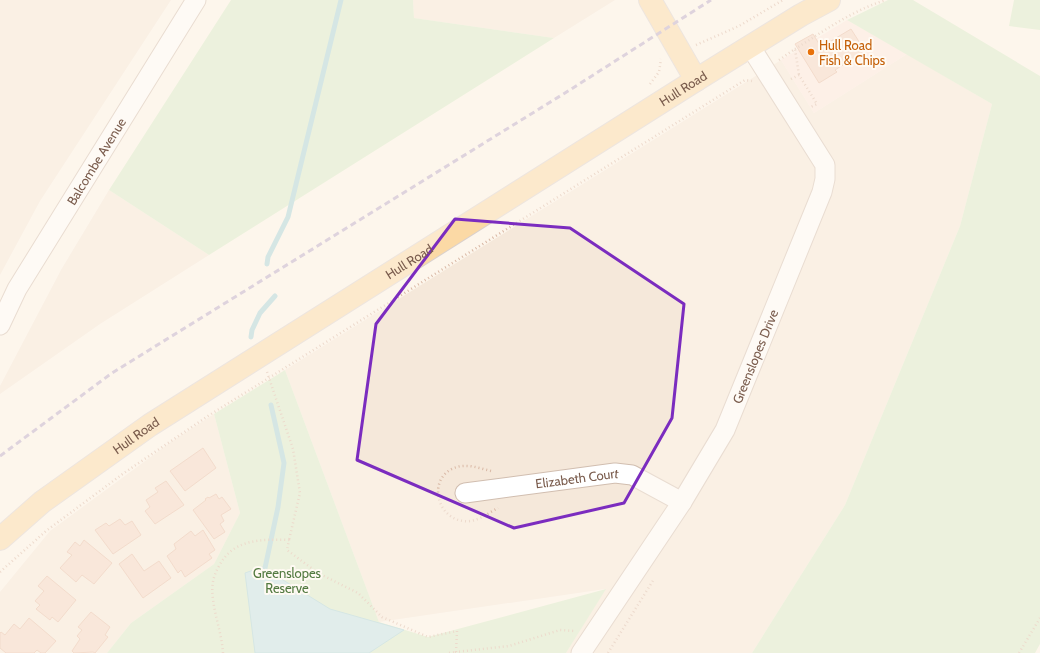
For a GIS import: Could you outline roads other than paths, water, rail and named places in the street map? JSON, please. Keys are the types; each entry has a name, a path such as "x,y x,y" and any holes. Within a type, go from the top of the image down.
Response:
{"main road":[{"path":"650,0 696,80"},
{"name":"Hull Road","path":"0,539 42,502 150,425 750,46 829,0"}],"street":[{"name":"Balcombe Avenue","path":"2,318 17,289 196,0"},
{"name":"Greenslopes Drive","path":"586,646 682,502 726,430 819,199 825,179 825,165 750,46"},
{"name":"Elizabeth Court","path":"465,493 615,473 632,475 682,502"}],"water":[{"path":"262,567 330,609 404,630 369,653 255,653 245,573"}],"waterway":[{"path":"267,264 268,257 288,217 341,0"},
{"path":"251,337 252,330 260,313 275,296"},
{"path":"265,568 278,507 284,463 271,405"}],"railway":[{"path":"0,456 112,373 565,93 711,0"}],"place":[{"name":"Hull Road Fish & Chips","path":"811,52"}],"park label":[{"name":"Greenslopes Reserve","path":"287,580"}]}
